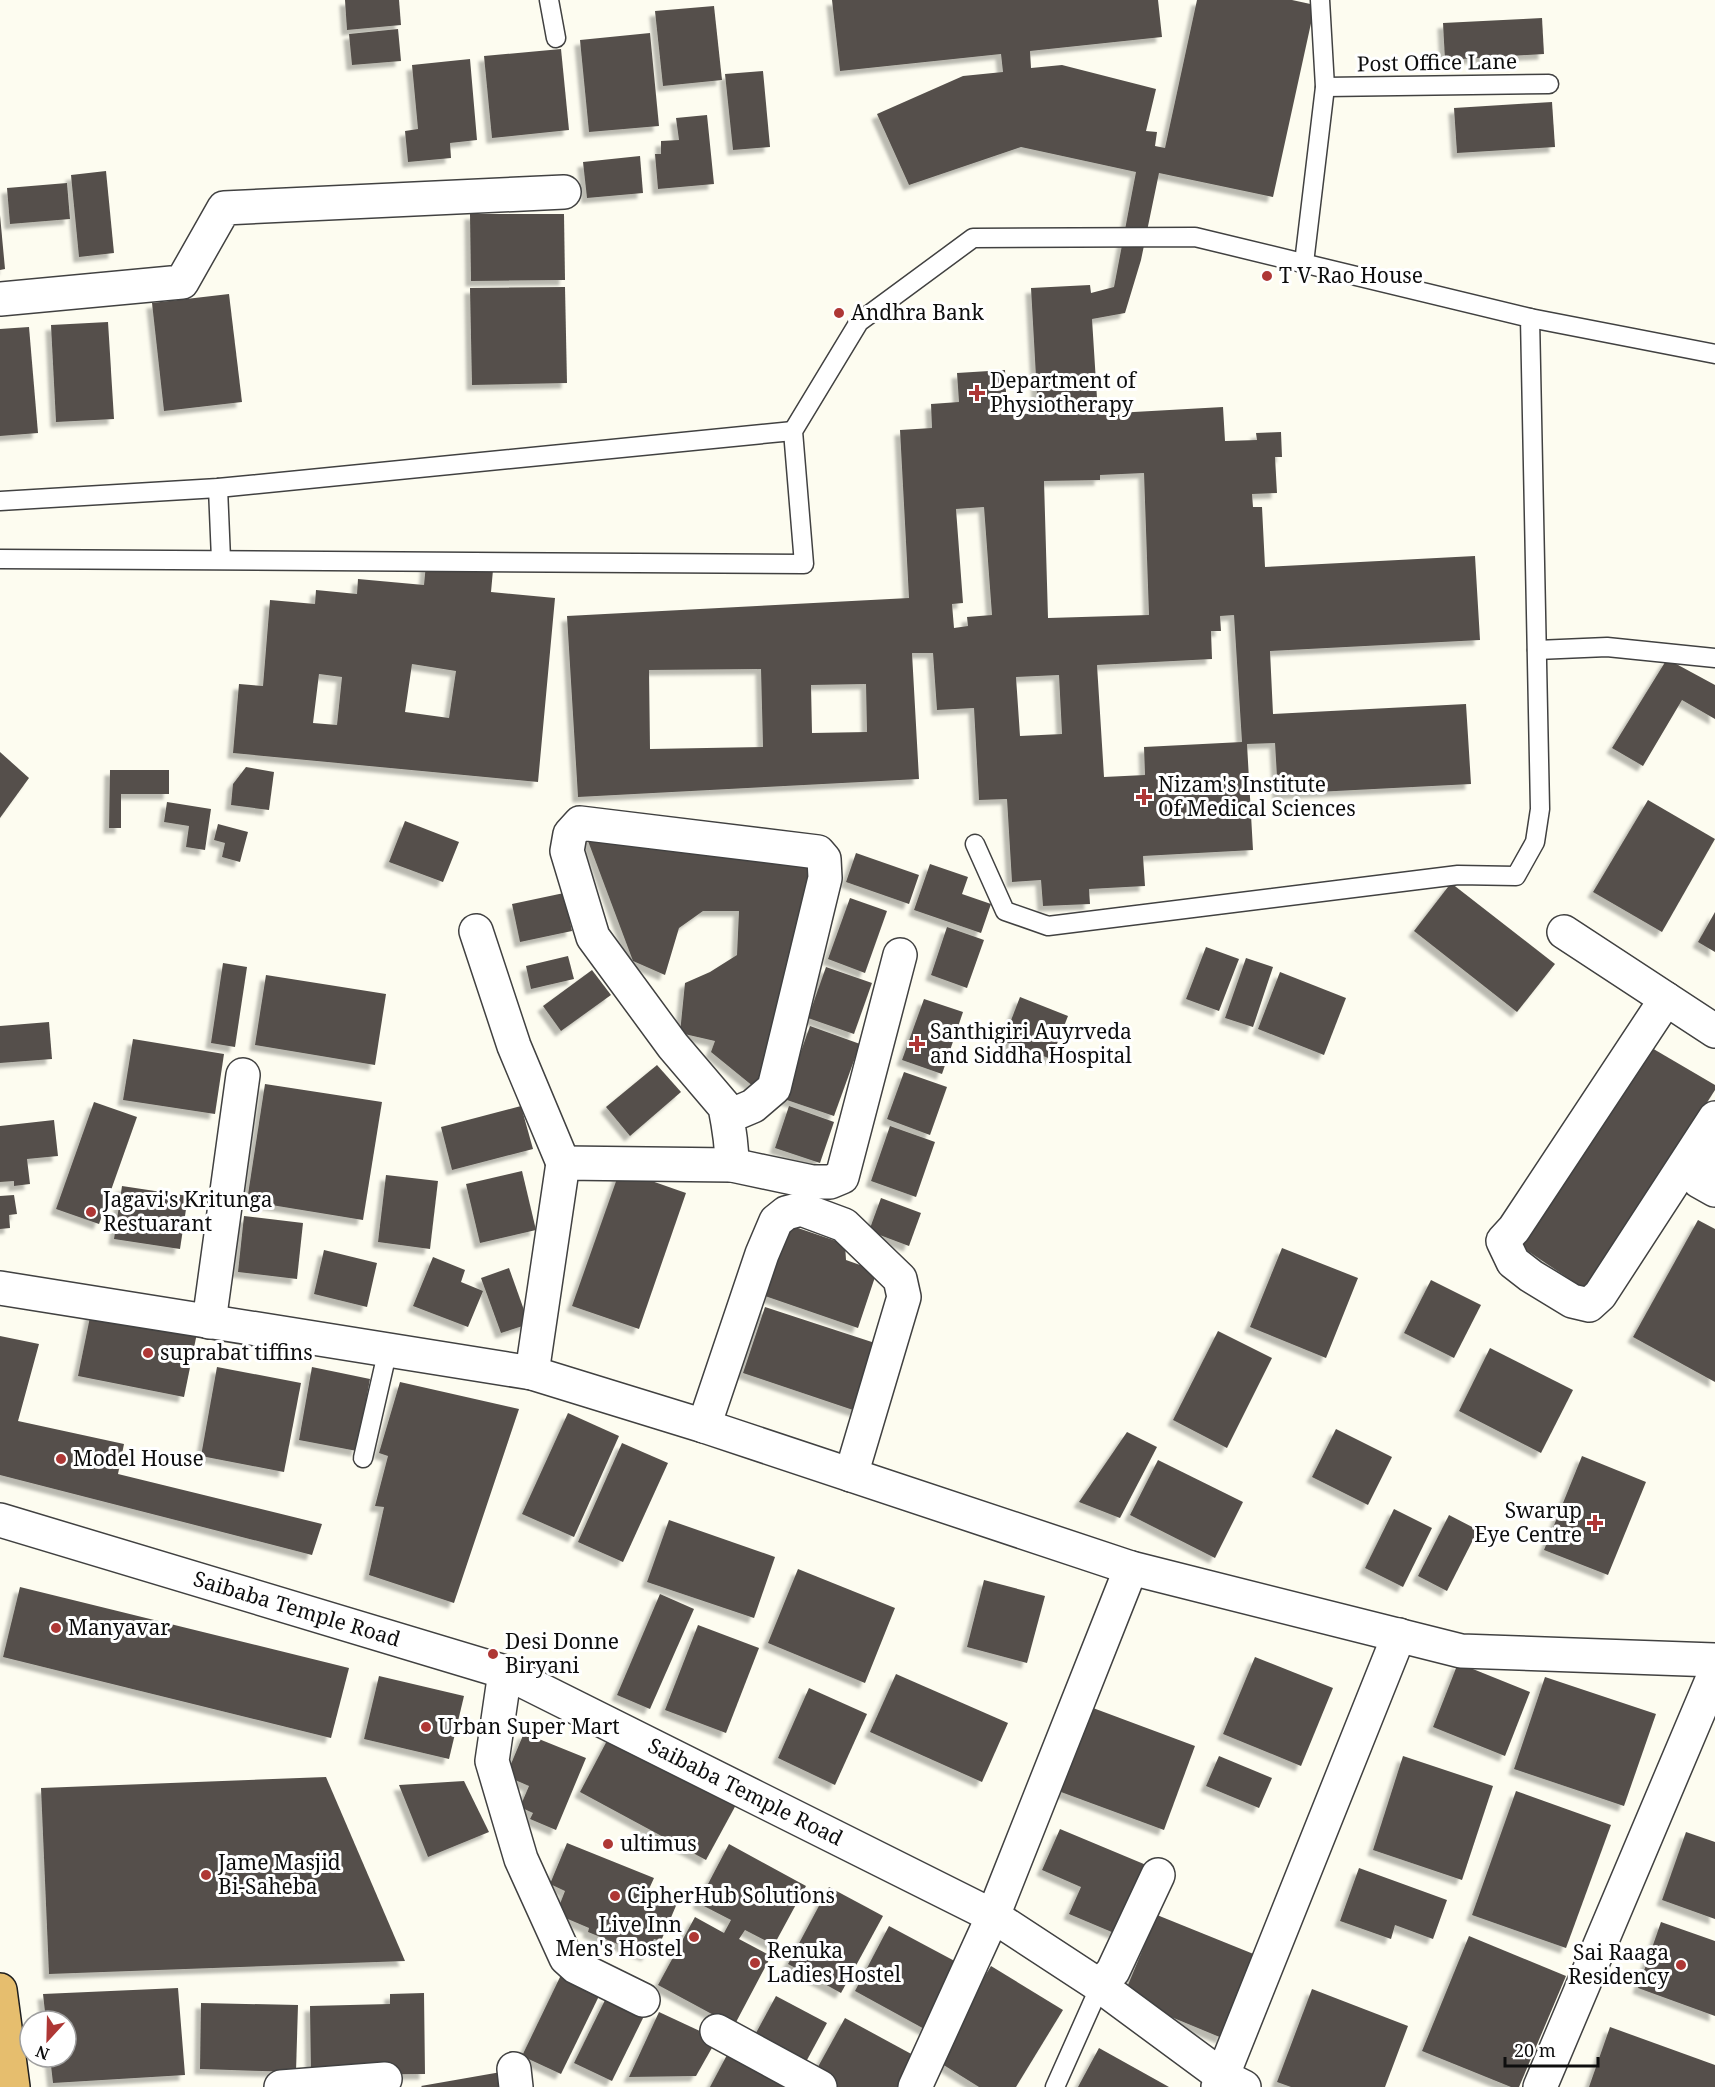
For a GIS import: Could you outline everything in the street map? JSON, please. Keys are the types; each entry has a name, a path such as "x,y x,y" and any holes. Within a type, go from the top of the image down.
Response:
{"highway":[{"path":"0,1990 13,2087"}],"street":[{"path":"0,299 182,282 224,208 564,192"},
{"path":"727,1117 753,1106 774,1088 825,878 824,859 818,852 580,823 570,834 567,851 593,937 674,1046 725,1107 727,1117 732,1139 732,1165"},
{"path":"476,932 513,1046 563,1163 532,1373"},
{"path":"1564,932 1715,1031"},
{"path":"563,1163 732,1165 812,1182 830,1182 842,1177 900,955"},
{"path":"1666,999 1503,1242 1513,1262 1572,1301 1589,1305 1600,1295 1715,1118"},
{"path":"209,1322 243,1075"},
{"path":"1715,1150 1699,1181 1715,1190"},
{"path":"704,1426 762,1254 776,1221 786,1214 801,1209 844,1225 900,1280 904,1297 850,1474"},
{"path":"0,1288 532,1373 704,1426 1131,1568 1461,1651 1715,1660"},
{"name":"Saibaba Temple Road","path":"0,1520 505,1672 993,1916 1100,1986 1228,2083"},
{"path":"915,2087 993,1916 1131,1568"},
{"path":"1228,2083 1399,1635"},
{"path":"505,1672 492,1761 521,1859 566,1958 576,1967 643,2000"},
{"path":"1540,2087 1715,1673"},
{"path":"1100,1986 1113,1971 1158,1875"},
{"path":"717,2031 820,2087"},
{"path":"281,2087 385,2079"}],"lane":[{"path":"549,0 556,38"},
{"path":"1304,263 1325,87 1320,0"},
{"name":"Post Office Lane","path":"1325,87 1549,84"},
{"path":"0,559 804,564 793,431 859,321 974,238 1195,237 1530,318 1715,354"},
{"path":"975,844 1005,911 1048,926 1458,875 1515,876 1535,842 1540,809 1530,318"},
{"path":"0,501 218,488 793,431"},
{"path":"218,488 221,559"},
{"path":"1537,650 1607,646 1715,658"},
{"path":"363,1458 388,1349"},
{"path":"1055,2087 1100,1986"}],"building":[{"path":"345,0 399,0 401,25 347,30"},
{"path":"832,0 1158,0 1162,37 1030,51 1031,68 1062,65 1156,89 1146,131 1157,132 1155,146 1165,148 1197,0 1292,0 1315,5 1273,197 1159,173 1141,260 1125,313 1092,319 1098,414 1223,407 1225,441 1257,440 1256,433 1281,432 1282,457 1275,457 1277,493 1252,494 1253,507 1262,507 1265,567 1475,556 1480,640 1270,651 1273,714 1466,704 1471,784 1278,794 1275,743 1247,744 1253,850 1143,856 1145,886 1089,889 1090,904 1043,906 1041,880 1012,882 1007,799 979,800 974,708 937,710 933,653 912,653 919,779 578,797 567,616 909,598 900,430 932,428 931,404 959,402 957,373 1005,370 1007,415 1038,413 1031,288 1090,285 1091,293 1114,287 1136,172 1021,147 909,185 877,114 963,76 1003,72 1001,54 840,71","holes":["1144,473 1149,615 1048,618 1044,481 1100,480 1100,475","984,507 992,615 967,617 968,626 954,628 952,604 963,603 956,509","1234,615 1242,742 1144,747 1145,775 1104,777 1097,665 1212,659 1211,631 1221,631 1220,616","761,669 763,747 650,749 649,670","1059,675 1062,734 1020,736 1016,677","866,684 867,732 812,733 811,685"]},
{"path":"714,6 722,80 663,86 655,11"},
{"path":"1542,18 1544,54 1445,60 1443,23"},
{"path":"398,29 401,61 352,65 349,34"},
{"path":"650,33 659,126 589,132 580,40"},
{"path":"561,49 569,130 492,138 484,56"},
{"path":"470,59 477,140 450,143 451,158 408,162 405,131 418,129 412,65"},
{"path":"763,71 770,147 733,150 725,74"},
{"path":"1552,102 1555,147 1457,153 1454,108"},
{"path":"707,115 714,184 658,189 655,154 661,154 661,141 679,140 676,118"},
{"path":"640,156 643,193 587,198 583,162"},
{"path":"106,171 114,253 79,257 71,175"},
{"path":"67,183 70,219 10,224 7,188"},
{"path":"470,214 564,214 565,280 471,281"},
{"path":"0,215 5,269 0,270"},
{"path":"565,287 567,383 472,385 470,288"},
{"path":"229,294 242,402 164,411 152,303"},
{"path":"108,322 114,419 56,422 51,325"},
{"path":"29,327 38,433 0,436 0,329"},
{"path":"426,564 493,570 491,592 555,598 538,782 233,753 239,684 263,686 270,600 315,604 316,590 357,594 358,579 424,585","holes":["412,664 456,671 449,718 405,712","319,674 342,677 337,725 313,723"]},
{"path":"1667,659 1715,685 1715,719 1682,700 1643,766 1612,748"},
{"path":"0,752 29,778 0,818"},
{"path":"246,767 274,772 269,810 231,805 233,784"},
{"path":"110,770 169,770 169,794 121,794 121,828 109,828"},
{"path":"1648,800 1715,839 1662,932 1593,892"},
{"path":"167,802 211,809 205,850 186,847 189,826 164,822"},
{"path":"405,821 459,842 443,882 389,862"},
{"path":"218,824 248,832 240,862 222,857 225,843 214,840"},
{"path":"585,833 814,864 774,1061 754,1087 711,1052 715,1041 680,1033 685,983 710,972 737,955 739,911 703,911 679,928 665,975 633,961"},
{"path":"856,853 919,875 909,904 846,882"},
{"path":"930,864 968,877 962,894 991,904 981,933 914,910"},
{"path":"1451,883 1555,964 1517,1012 1414,931"},
{"path":"564,893 572,931 520,942 512,904"},
{"path":"850,898 887,911 865,973 828,959"},
{"path":"1715,912 1715,952 1698,942"},
{"path":"947,927 984,940 967,988 931,975"},
{"path":"1206,947 1239,959 1219,1011 1186,999"},
{"path":"568,956 574,979 531,989 526,966"},
{"path":"1246,958 1273,967 1253,1027 1225,1018"},
{"path":"223,963 247,967 235,1047 211,1043"},
{"path":"826,967 872,983 854,1034 808,1018"},
{"path":"592,970 611,995 561,1031 543,1006"},
{"path":"1280,972 1346,998 1324,1055 1258,1029"},
{"path":"266,975 386,994 375,1065 255,1045"},
{"path":"1020,997 1068,1016 1051,1059 1003,1041"},
{"path":"924,999 963,1012 942,1074 902,1060"},
{"path":"49,1022 52,1059 0,1063 0,1026"},
{"path":"810,1026 860,1044 834,1116 784,1099"},
{"path":"133,1039 224,1054 215,1114 123,1100"},
{"path":"1645,1044 1715,1085 1715,1090 1587,1291 1519,1245"},
{"path":"657,1065 681,1092 630,1136 606,1107"},
{"path":"904,1072 947,1087 930,1135 887,1119"},
{"path":"265,1084 382,1102 363,1220 247,1201"},
{"path":"94,1102 137,1117 99,1224 56,1209"},
{"path":"521,1106 533,1149 452,1170 441,1127"},
{"path":"789,1106 834,1122 820,1163 775,1148"},
{"path":"54,1120 58,1156 27,1159 30,1184 14,1186 14,1181 0,1182 0,1126"},
{"path":"890,1126 935,1142 916,1197 871,1181"},
{"path":"620,1170 686,1193 639,1329 572,1306"},
{"path":"522,1171 536,1230 480,1243 466,1184"},
{"path":"386,1175 438,1181 430,1249 378,1242"},
{"path":"122,1186 188,1196 180,1249 114,1239"},
{"path":"14,1195 17,1214 9,1215 10,1228 0,1229 0,1196"},
{"path":"881,1198 921,1213 909,1246 869,1231"},
{"path":"244,1216 303,1223 297,1279 238,1272"},
{"path":"1698,1220 1715,1229 1715,1382 1633,1337"},
{"path":"789,1225 845,1244 846,1260 877,1271 858,1328 765,1296"},
{"path":"1282,1248 1358,1278 1326,1358 1250,1327"},
{"path":"324,1250 377,1263 367,1307 314,1294"},
{"path":"433,1257 465,1270 461,1282 483,1291 468,1327 413,1306"},
{"path":"509,1268 529,1324 501,1333 481,1278"},
{"path":"1431,1280 1481,1305 1454,1358 1404,1333"},
{"path":"765,1307 881,1345 859,1412 743,1373"},
{"path":"91,1312 197,1333 184,1397 78,1376"},
{"path":"1218,1331 1272,1358 1227,1448 1173,1420"},
{"name":"Model House","path":"0,1336 39,1344 18,1421 124,1444 118,1474 322,1524 312,1555 0,1475"},
{"path":"1490,1348 1573,1390 1541,1453 1459,1411"},
{"path":"217,1367 301,1383 284,1472 201,1456"},
{"path":"312,1367 370,1379 357,1451 299,1440"},
{"path":"400,1382 519,1409 454,1603 369,1575 384,1507 375,1506 388,1456 379,1453"},
{"path":"568,1413 619,1436 574,1537 522,1514"},
{"path":"1336,1429 1392,1457 1368,1505 1312,1477"},
{"path":"1127,1432 1157,1447 1120,1518 1079,1502"},
{"path":"622,1443 668,1463 623,1562 578,1542"},
{"path":"1582,1456 1646,1482 1608,1575 1544,1550"},
{"path":"1158,1460 1243,1502 1215,1558 1130,1515"},
{"path":"1394,1509 1432,1528 1403,1587 1365,1568"},
{"path":"1449,1515 1478,1530 1447,1591 1418,1576"},
{"path":"669,1520 775,1557 754,1618 647,1582"},
{"path":"798,1569 895,1608 865,1683 768,1643"},
{"path":"984,1580 1045,1596 1027,1663 967,1647"},
{"path":"20,1587 349,1668 331,1738 3,1657"},
{"path":"660,1594 694,1609 650,1709 617,1695"},
{"path":"698,1625 759,1648 726,1733 665,1710"},
{"path":"1255,1657 1333,1688 1301,1766 1223,1734"},
{"path":"1458,1663 1530,1692 1505,1756 1433,1727"},
{"path":"896,1674 1008,1723 982,1782 870,1732"},
{"path":"379,1676 464,1696 449,1759 364,1739"},
{"path":"1545,1677 1656,1714 1624,1806 1514,1769"},
{"path":"809,1688 867,1714 835,1785 778,1758"},
{"path":"1093,1708 1195,1746 1164,1830 1061,1792"},
{"path":"524,1733 586,1758 556,1830 530,1819 533,1813 520,1807 529,1786 506,1776"},
{"path":"610,1735 737,1803 706,1860 580,1792"},
{"path":"1219,1756 1272,1778 1259,1808 1206,1786"},
{"path":"1403,1756 1493,1786 1462,1880 1373,1850"},
{"name":"Jame Masjid Bi-Saheba","path":"326,1777 405,1961 49,1974 41,1788"},
{"path":"464,1781 489,1832 428,1857 399,1785"},
{"path":"1516,1791 1611,1825 1566,1948 1472,1915"},
{"path":"1060,1829 1151,1867 1126,1938 1069,1914 1081,1887 1042,1870"},
{"path":"1686,1832 1715,1842 1715,1919 1662,1900"},
{"name":"CipherHub Solutions","path":"567,1843 654,1878 649,1889 678,1901 661,1941 654,1939 647,1956 588,1932 589,1928 556,1914 565,1891 550,1884"},
{"path":"729,1844 806,1886 774,1945 745,1930 739,1939 771,1956 734,2026 658,1985 695,1917 724,1933 731,1920 698,1903"},
{"path":"1359,1868 1447,1900 1433,1939 1395,1925 1391,1939 1340,1921"},
{"path":"829,1887 883,1916 841,1993 788,1964"},
{"path":"1157,1915 1256,1955 1222,2038 1123,1997"},
{"name":"Sai Raaga Residency","path":"1661,1922 1715,1941 1715,2016 1638,1988"},
{"path":"889,1926 964,1966 928,2031 855,1991"},
{"path":"1469,1936 1566,1976 1519,2087 1511,2087 1422,2051"},
{"path":"991,1966 1063,2010 1016,2087 979,2087 934,2059"},
{"path":"561,1975 600,1994 561,2074 522,2056"},
{"path":"178,1988 185,2075 53,2083 51,2069 78,2069 78,2009 45,2009 43,1994"},
{"path":"1312,1989 1408,2026 1385,2087 1291,2087 1277,2082"},
{"path":"424,1993 425,2074 311,2075 310,2006 390,2004 390,1994"},
{"path":"607,1996 645,2014 612,2081 574,2063"},
{"path":"776,1996 827,2023 801,2071 750,2044"},
{"path":"201,2003 298,2005 296,2072 200,2069"},
{"path":"659,2012 717,2039 696,2076 629,2077"},
{"path":"845,2018 915,2056 899,2087 838,2087 814,2074"},
{"path":"1610,2027 1715,2065 1715,2087 1589,2087"},
{"path":"1099,2048 1169,2087 1078,2087"},
{"path":"728,2053 792,2087 710,2087"},
{"path":"501,2072 504,2087 421,2086"}],"place":[{"name":"T V Rao House","path":"1267,276"},
{"name":"Andhra Bank","path":"839,313"},
{"name":"Department of Physiotherapy","path":"977,393"},
{"name":"Nizam's Institute Of Medical Sciences","path":"1144,797"},
{"name":"Santhigiri Auyrveda and Siddha Hospital","path":"917,1044"},
{"name":"Jagavi's Kritunga Restuarant","path":"91,1212"},
{"name":"suprabat tiffins","path":"148,1353"},
{"name":"Model House","path":"61,1459"},
{"name":"Swarup Eye Centre","path":"1595,1523"},
{"name":"Manyavar","path":"56,1628"},
{"name":"Desi Donne Biryani","path":"493,1654"},
{"name":"Urban Super Mart","path":"426,1727"},
{"name":"ultimus","path":"608,1844"},
{"name":"Jame Masjid Bi-Saheba","path":"206,1875"},
{"name":"CipherHub Solutions","path":"615,1896"},
{"name":"Live Inn Men's Hostel","path":"694,1937"},
{"name":"Renuka Ladies Hostel","path":"755,1963"},
{"name":"Sai Raaga Residency","path":"1681,1965"}]}
